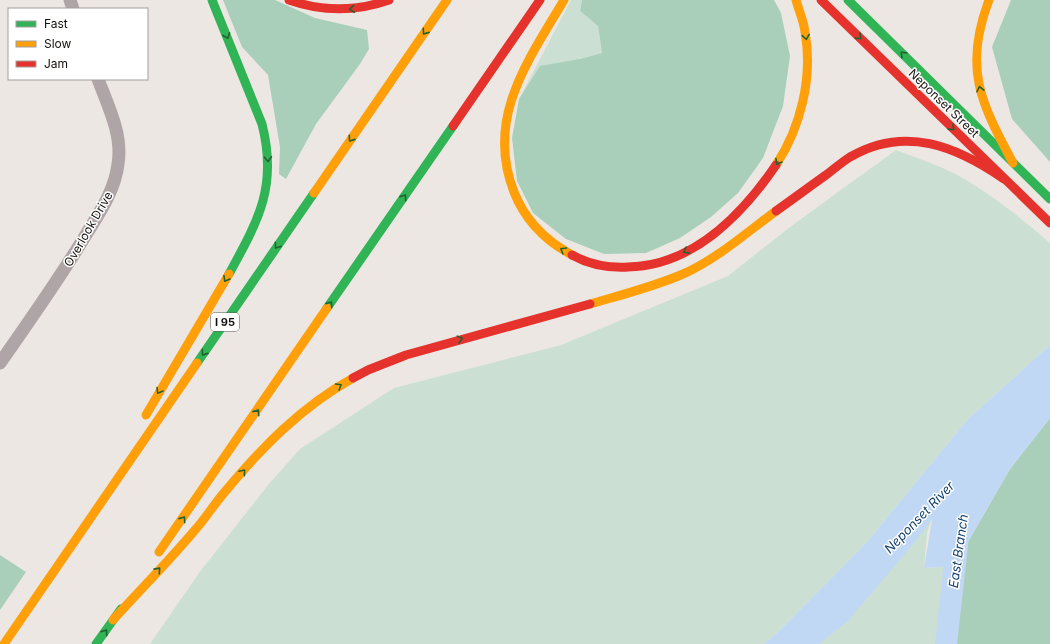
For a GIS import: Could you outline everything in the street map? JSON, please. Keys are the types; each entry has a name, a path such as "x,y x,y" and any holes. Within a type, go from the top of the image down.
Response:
{"main road":[{"path":"140,426 150,406 223,285 247,240 259,215 266,189 268,157 262,124 212,0"},
{"path":"289,0 325,10 339,10 364,8 389,0"},
{"name":"I 95","path":"4,644 447,0"},
{"path":"96,644 540,0"},
{"path":"564,0 522,75 512,98 506,121 504,138 504,154 507,172 513,193 524,214 535,229 548,240 570,255 585,262 612,268 628,268 644,267 659,263 682,254 704,241 724,226 742,209 759,190 777,164 787,146 796,121 804,96 807,75 807,41 802,17 796,0"},
{"name":"Neponset Street","path":"821,0 1050,223"},
{"name":"Neponset Street","path":"848,0 1050,199"},
{"path":"989,0 982,18 977,43 978,84 984,104 1013,163"},
{"path":"113,620 195,530 238,477 278,432 316,401 368,370 421,350 644,288 683,274 724,250 843,162 864,150 875,146 896,141 924,141 940,144 963,153 1004,179"},
{"path":"107,494 134,440"}],"street":[{"name":"Overlook Drive","path":"0,361 74,255 106,201 114,182 118,164 118,143 113,120 98,80"}],"green space":[{"path":"223,0 275,0 315,18 367,30 369,49 360,64 316,124 286,179 279,174 280,147 268,75 242,47"},
{"path":"571,0 582,0 580,11 598,26 602,53 580,59 519,99"},
{"path":"582,0 774,0 781,13 790,56 783,106 763,158 738,193 711,217 680,238 646,253 604,254 566,239 533,213 517,181 512,138 519,99 540,66 580,59 602,53 598,26 580,11"},
{"path":"1011,0 1050,0 1050,162 1012,119 992,47"},
{"path":"896,150 936,165 965,179 1004,205 1050,243 1050,345 967,420 867,542 780,630 764,644 150,644 199,573 268,485 300,449 394,388 561,345 728,276 790,227"},
{"path":"1050,418 1050,644 946,644 954,566 1010,469"},
{"path":"940,494 927,533 924,568 954,566 946,644 783,644"},
{"path":"0,555 26,572 0,610"}],"water":[{"name":"Neponset River","path":"1050,345 1050,418 1010,469 954,566 924,568 932,519 915,542 848,621 819,644 764,644 780,630 867,542 967,420"}],"waterway":[{"name":"East Branch","path":"946,644 958,536"}],"traffic: fast":[{"path":"212,0 262,124 268,167 262,203 256,220 249,237 229,274"},
{"path":"848,0 1050,199"},
{"path":"327,308 453,126"},
{"path":"197,363 314,193"},
{"path":"96,644 121,609"}],"traffic: slow":[{"path":"314,193 447,0"},
{"path":"564,0 537,45 515,91 508,115 505,139 506,165 514,192 524,212 537,229 572,255"},
{"path":"776,165 792,135 803,101 806,84 807,49 805,32 804,24 796,0"},
{"path":"989,0 981,24 977,46 979,85 984,103 992,122 1013,163"},
{"path":"590,304 660,283 696,268 731,245 776,211"},
{"path":"146,415 229,274"},
{"path":"159,552 327,308"},
{"path":"4,644 197,363"},
{"path":"113,620 185,542 237,477 267,445 299,415 334,389 353,378"}],"traffic: jam":[{"path":"289,0 314,7 339,9 364,7 389,0"},
{"path":"453,126 540,0"},
{"path":"821,0 1050,223"},
{"path":"776,211 850,157 870,147 891,142 910,141 949,149 986,167 1004,179"},
{"path":"572,255 593,263 621,267 651,264 673,258 694,247 731,219 748,202 776,165"},
{"path":"353,378 368,370 406,355 590,304"}]}
